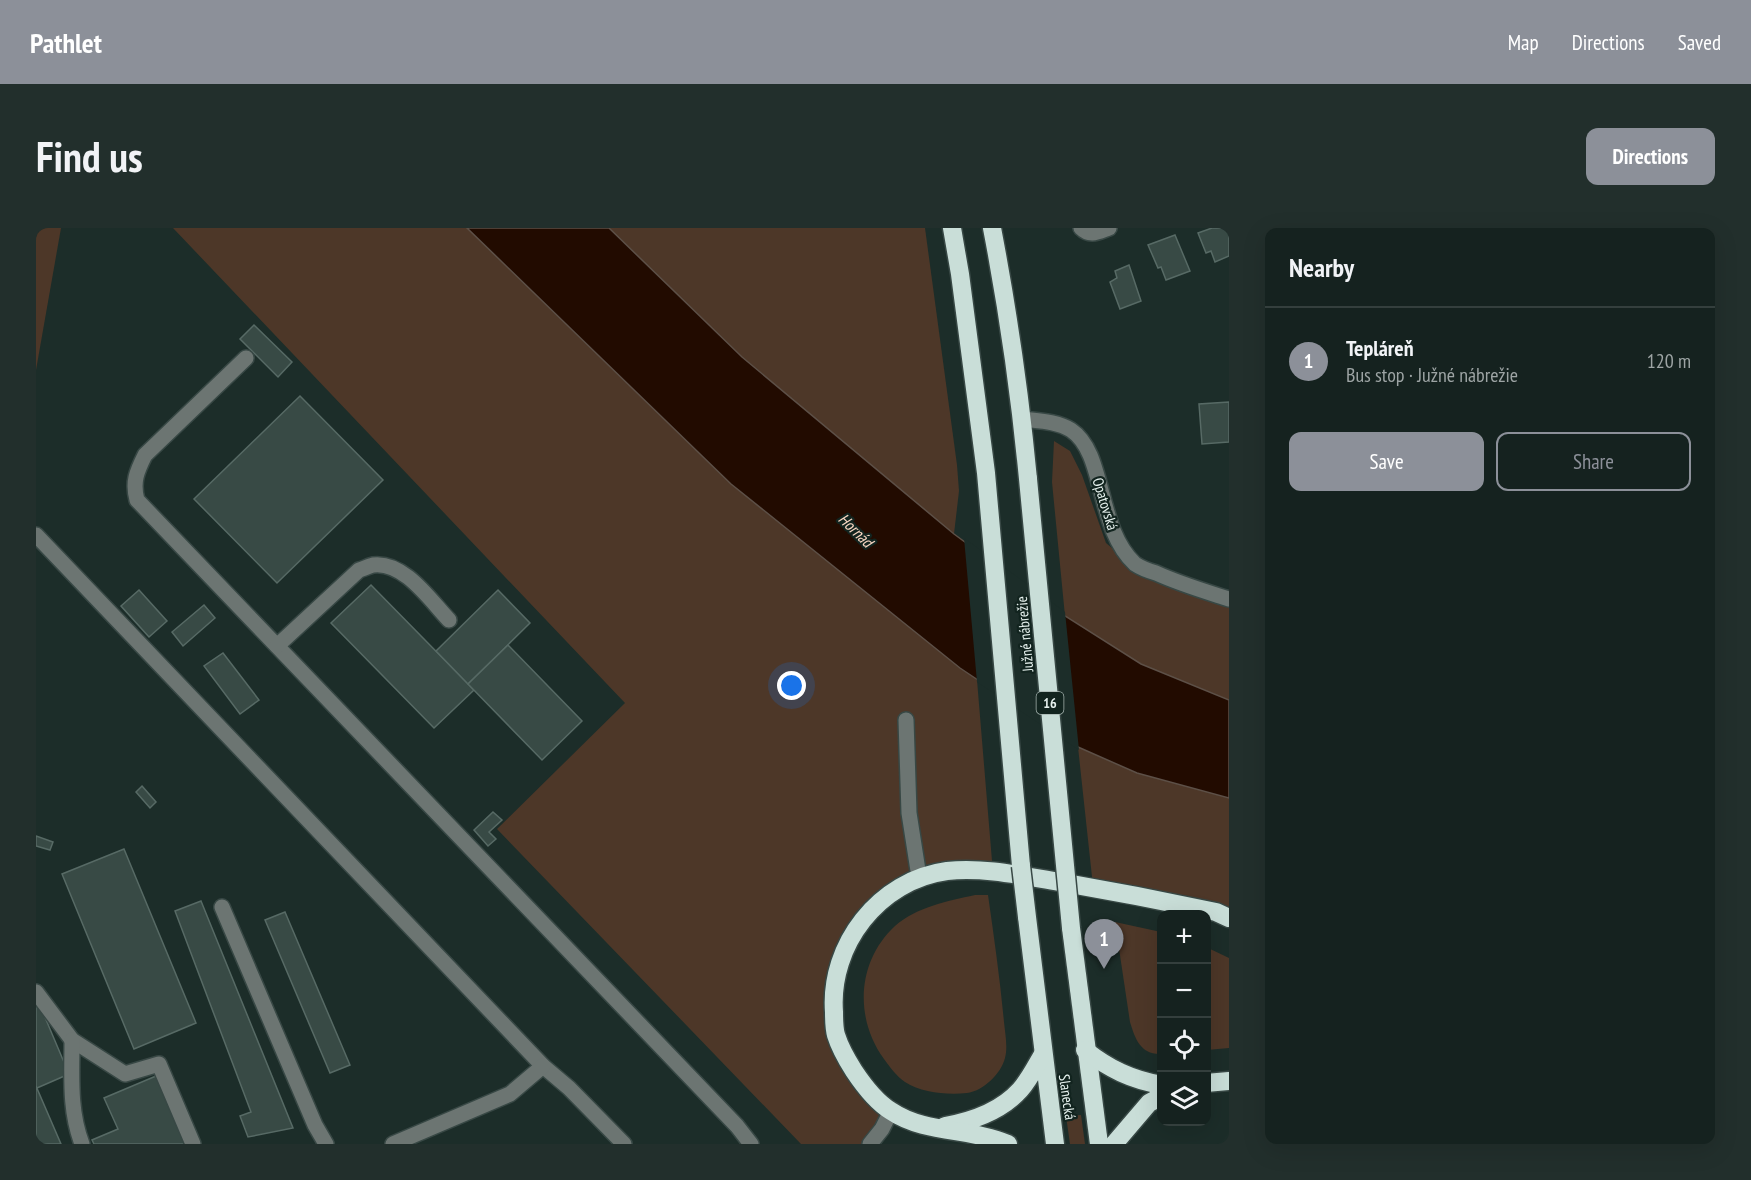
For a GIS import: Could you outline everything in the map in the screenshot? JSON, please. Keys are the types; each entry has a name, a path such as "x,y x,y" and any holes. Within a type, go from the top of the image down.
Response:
{"highway":[{"name":"Južné nábrežie","path":"952,228 986,473 1027,917 1043,1054"},
{"name":"Južné nábrežie","path":"992,228 1022,419 1071,928 1099,1144"},
{"path":"1008,1144 914,1122 891,1111 862,1083 845,1057 835,1032 832,996 838,964 854,930 870,911 892,892 920,877 947,871 973,870 1005,873 1165,901 1216,912 1229,918"},
{"path":"1085,1050 1100,1062 1136,1080 1157,1084"},
{"path":"937,1127 982,1117 1004,1104 1021,1089 1043,1054"},
{"name":"Slanecká","path":"1043,1054 1055,1144"},
{"path":"1211,1083 1229,1081"},
{"path":"1114,1144 1149,1103 1157,1098"}],"street":[{"path":"1080,228 1093,234 1108,228"},
{"path":"246,358 145,455 135,475 136,500 737,1126 751,1144"},
{"name":"Opatovská","path":"1022,419 1053,423 1072,430 1086,447 1094,466 1106,514 1114,535 1125,553 1137,566 1173,581 1229,599"},
{"path":"36,535 543,1066 569,1088 624,1144"},
{"path":"277,646 359,570 374,565 393,567 405,574 449,620"},
{"path":"906,720 909,813 920,877"},
{"path":"222,907 315,1125 326,1144"},
{"path":"36,992 72,1040 125,1074 159,1064 193,1144"},
{"path":"72,1040 71,1099 82,1144"},
{"path":"393,1144 510,1094 543,1066"},
{"path":"870,1144 882,1129 891,1111"}],"shaded area":[{"path":"36,228 61,228 36,370"},
{"path":"173,228 467,228 731,484 977,680 993,873 919,877 854,930 835,1033 891,1111 870,1144 801,1144 497,829 625,703"},
{"path":"609,228 925,228 957,465 959,491 954,534 742,357"},
{"path":"1054,441 1070,451 1082,475 1106,543 1125,559 1229,600 1229,700 1141,664 1065,616 1052,482"},
{"path":"1078,747 1137,773 1229,798 1229,918 1211,914 1211,910 1195,910 1093,886"},
{"path":"975,895 988,895 1006,1035 1005,1058 995,1076 973,1092 951,1094 927,1091 912,1086 899,1077 874,1043 864,1008 867,973 882,940 904,919 933,906"},
{"path":"1115,922 1157,931 1157,1054 1148,1052 1140,1045 1130,1022"},
{"path":"1211,949 1229,958 1229,1048 1211,1050"},
{"path":"1081,1115 1085,1144 1070,1144 1066,1116"}],"water":[{"name":"Hornád","path":"467,228 609,228 742,357 954,534 1065,616 1141,664 1229,700 1229,798 1137,773 1078,747 960,668 731,484"}],"pier":[{"path":"964,538 1065,612 1079,750 977,682"}],"building":[{"path":"1212,228 1229,228 1229,256 1215,262 1211,251 1206,253 1198,233"},
{"path":"1175,235 1190,271 1166,280 1148,245"},
{"path":"1129,265 1141,301 1120,309 1110,282 1117,278 1115,271"},
{"path":"254,325 292,362 278,377 240,339"},
{"path":"300,396 383,480 277,583 194,499"},
{"path":"1229,402 1229,442 1202,444 1199,404"},
{"path":"371,585 474,690 434,728 331,623"},
{"path":"139,590 167,621 149,637 121,606"},
{"path":"498,590 530,623 468,684 436,651"},
{"path":"204,605 215,618 183,646 172,632"},
{"path":"508,645 582,721 542,760 468,684"},
{"path":"223,653 259,700 240,714 204,666"},
{"path":"142,786 156,802 150,808 136,792"},
{"path":"493,812 502,820 489,832 496,839 488,846 474,830"},
{"path":"36,836 53,842 50,850 36,846"},
{"path":"124,849 196,1023 134,1049 62,874"},
{"path":"201,901 293,1128 248,1137 240,1116 251,1112 175,911"},
{"path":"285,912 350,1065 330,1073 265,920"},
{"path":"36,996 69,1074 37,1088 36,1086"},
{"path":"156,1076 187,1144 94,1144 92,1140 118,1129 104,1098"},
{"path":"36,1086 61,1144 36,1144"}],"place":[{"name":"Tepláreň","path":"1104,969"}]}
